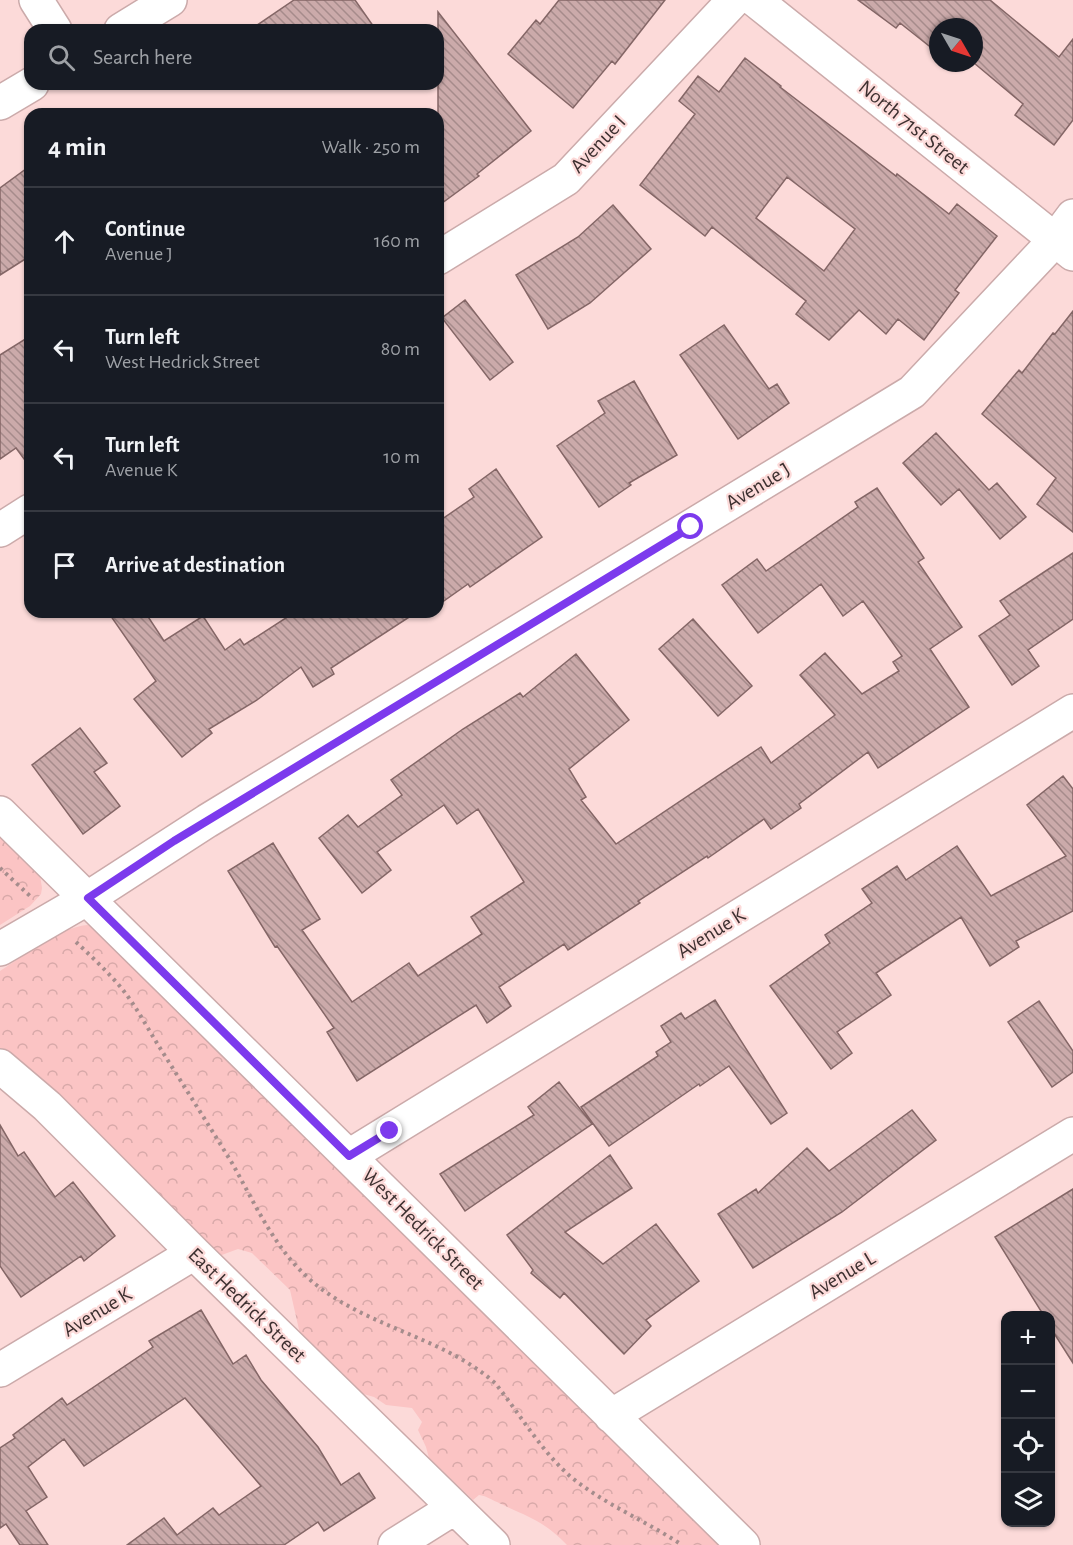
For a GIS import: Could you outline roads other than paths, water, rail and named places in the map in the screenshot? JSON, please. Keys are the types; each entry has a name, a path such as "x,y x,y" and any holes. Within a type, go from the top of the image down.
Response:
{"street":[{"path":"36,0 51,24"},
{"path":"131,24 170,0"},
{"name":"Avenue I","path":"444,254 566,179 734,0"},
{"name":"North 71st Street","path":"755,0 1067,237"},
{"path":"0,104 24,89"},
{"name":"Avenue J","path":"0,949 88,898 197,827 912,392 1067,237"},
{"path":"0,530 24,515"},
{"name":"Avenue K","path":"349,1156 1073,711"},
{"name":"West Hedrick Street","path":"0,813 743,1545"},
{"name":"East Hedrick Street","path":"0,1066 47,1106 493,1545"},
{"name":"Avenue L","path":"611,1416 1073,1134"},
{"name":"Avenue K","path":"0,1370 194,1253"},
{"path":"395,1545 454,1508"}]}
